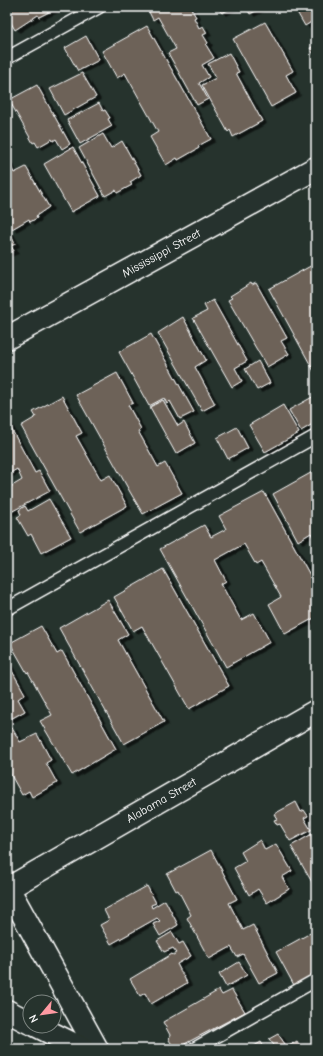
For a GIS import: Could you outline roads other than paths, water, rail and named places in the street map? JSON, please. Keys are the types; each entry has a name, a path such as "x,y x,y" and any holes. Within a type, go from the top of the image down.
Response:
{"street":[{"name":"Mississippi Street","path":"7,338 316,168"},
{"name":"Alabama Street","path":"7,888 316,711"},
{"path":"7,888 97,1049"},
{"path":"7,1011 22,1019"},
{"path":"52,1034 83,1049"}],"lane":[{"path":"7,58 99,7"},
{"path":"7,609 316,436"},
{"path":"194,1049 316,980"}]}
